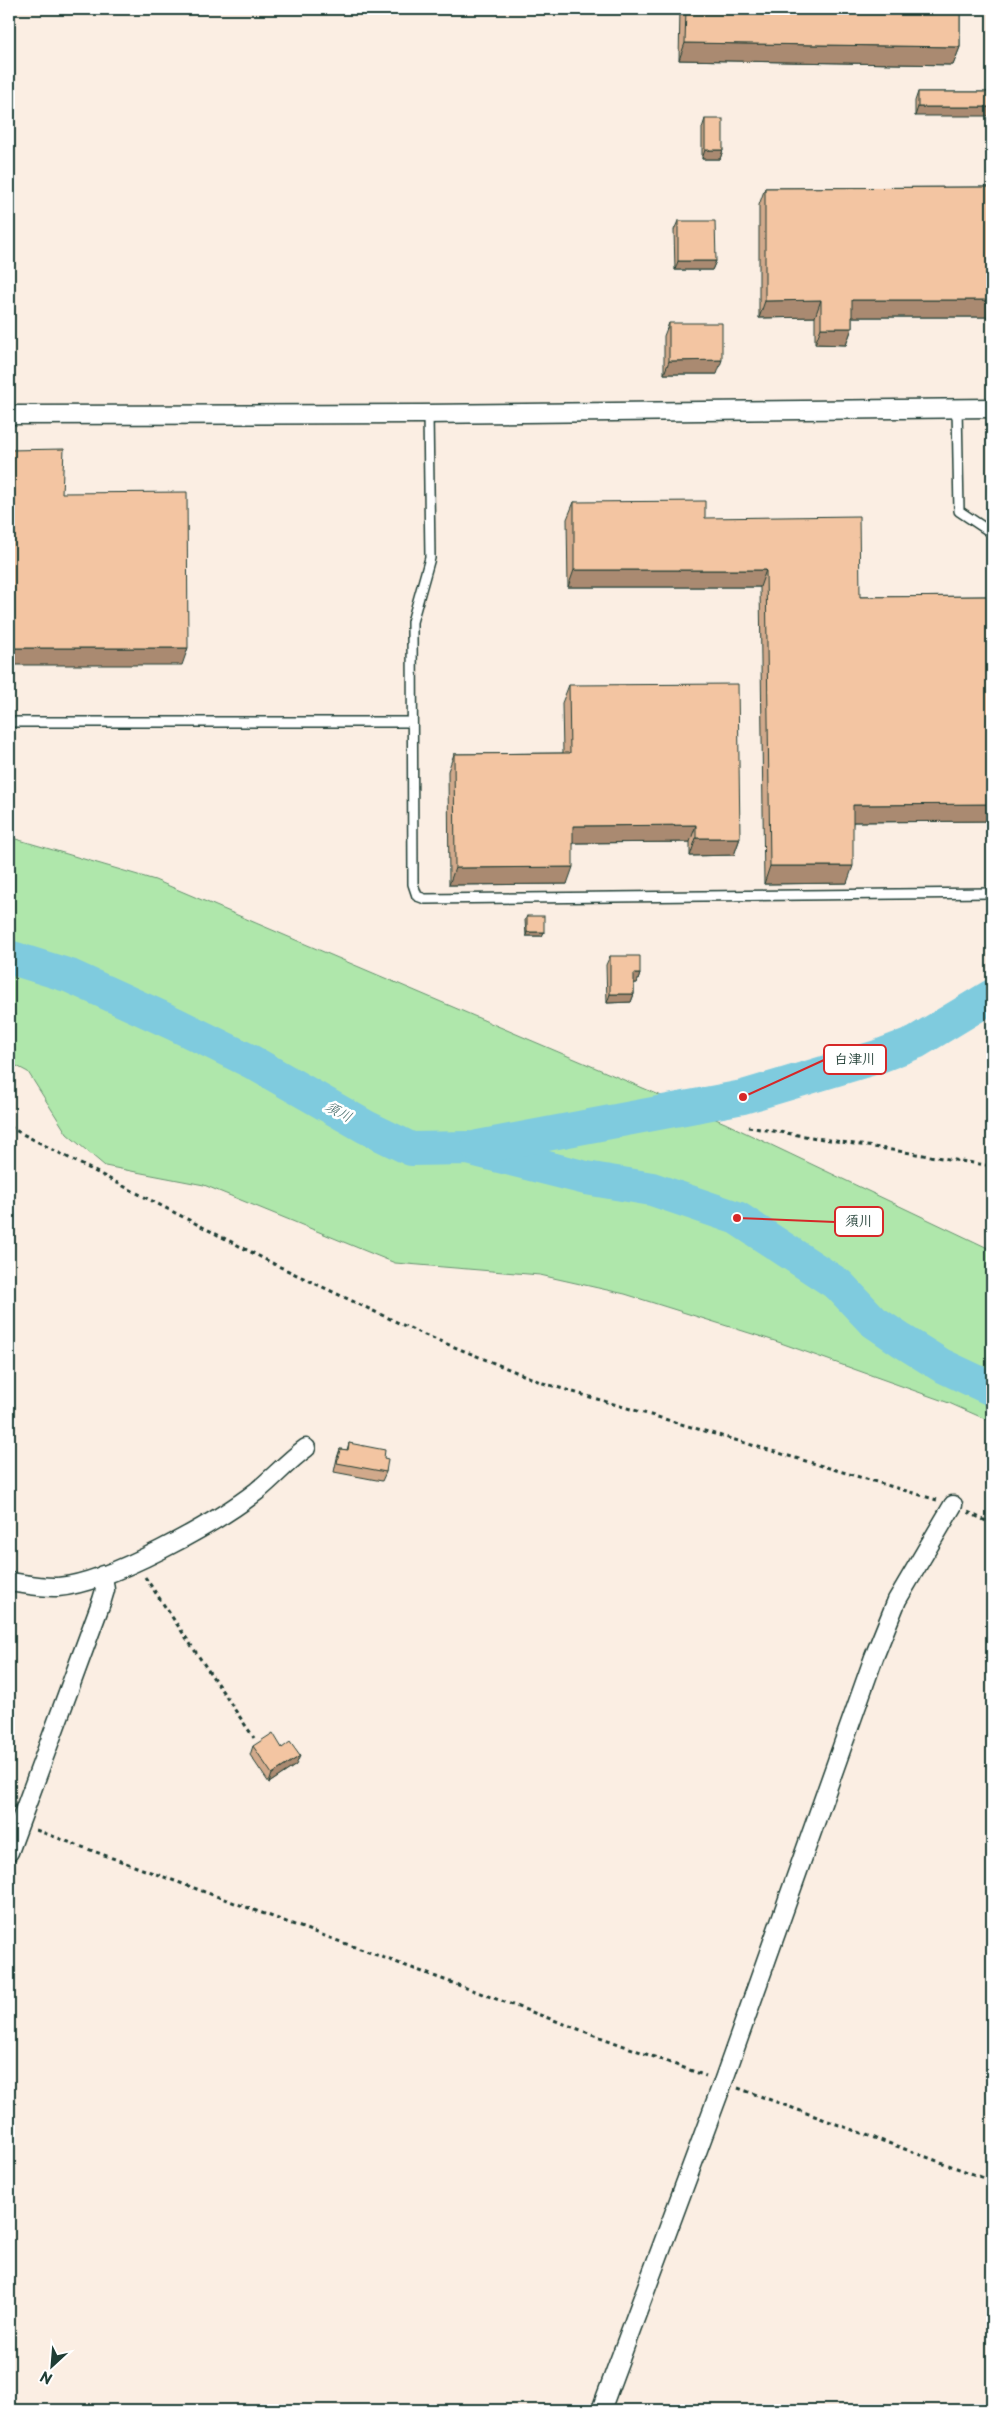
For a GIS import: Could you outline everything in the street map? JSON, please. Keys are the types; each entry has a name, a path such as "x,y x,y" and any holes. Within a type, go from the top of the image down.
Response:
{"street":[{"path":"9,415 428,414 992,408"},
{"path":"9,1582 59,1587 84,1582 135,1562 193,1532 234,1507 257,1491 306,1448"},
{"path":"601,2410 723,2082 874,1657 897,1600 953,1505"},
{"path":"9,1852 102,1600 105,1590 103,1575"}],"lane":[{"path":"958,408 959,511 992,533"},
{"path":"428,414 430,558 412,622 413,884 417,896 425,899 992,893"},
{"path":"9,722 412,722"}],"path":[{"path":"9,1127 278,1266 420,1333 543,1383 953,1505 992,1524"},
{"path":"748,1127 992,1166"},
{"path":"135,1562 254,1738"},
{"path":"19,1824 992,2181"}],"green space":[{"path":"9,837 155,880 725,1123 992,1250 992,1422 949,1403 778,1342 625,1294 540,1275 395,1263 204,1185 105,1166 67,1134 28,1072 9,1062"}],"building":[{"path":"686,9 960,9 960,47 685,43"},
{"path":"918,92 992,92 992,107 918,107"},
{"path":"705,119 723,119 723,150 705,150"},
{"path":"992,187 992,300 852,300 852,328 821,328 821,300 765,301 765,188"},
{"path":"678,221 715,221 716,261 678,261"},
{"path":"669,323 722,323 722,360 669,361"},
{"path":"64,449 62,493 187,492 188,648 9,648 9,450"},
{"path":"705,501 705,518 859,516 860,597 992,596 992,804 853,805 853,866 770,866 766,570 574,570 574,502"},
{"path":"738,684 740,838 696,838 696,825 573,826 573,867 455,868 454,754 570,753 569,685"},
{"path":"527,916 544,916 544,932 527,932"},
{"path":"610,956 640,956 640,974 634,974 634,994 610,994"},
{"path":"349,1443 385,1450 384,1458 388,1459 386,1472 337,1463 340,1449 348,1450"},
{"path":"273,1733 282,1748 290,1742 300,1756 272,1774 253,1746"}],"waterway":[{"name":"須川","path":"9,957 70,976 175,1024 252,1062 366,1127 411,1149 468,1148 586,1178 652,1189 737,1218 839,1285 873,1321 901,1340 941,1365 992,1389"},
{"path":"478,1147 743,1097 877,1057 916,1042 992,996"}],"place":[{"name":"白津川","path":"743,1097"},
{"name":"須川","path":"737,1218"}]}
